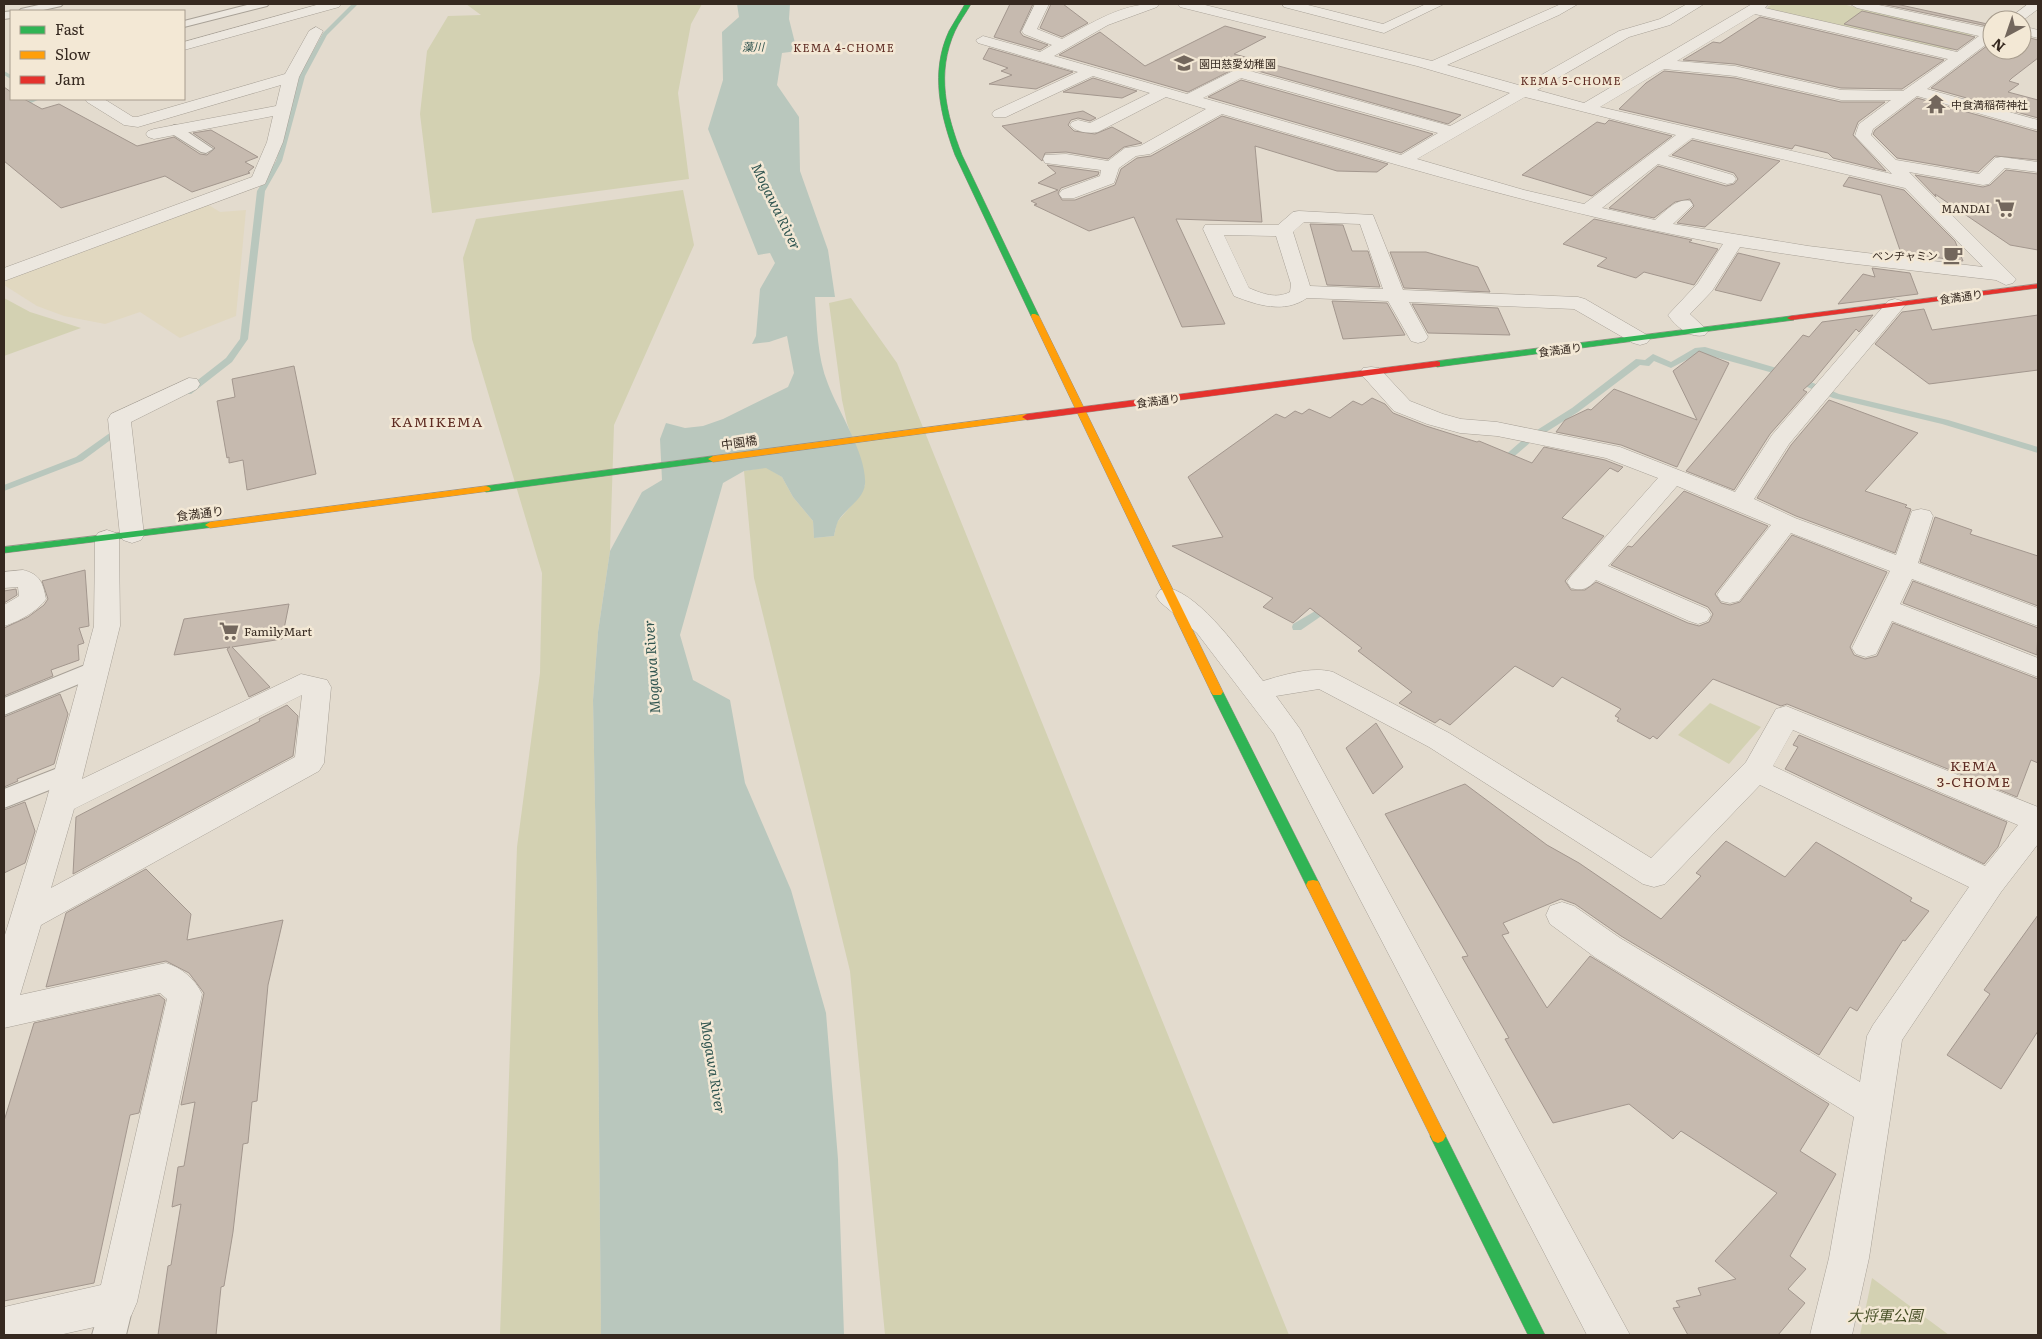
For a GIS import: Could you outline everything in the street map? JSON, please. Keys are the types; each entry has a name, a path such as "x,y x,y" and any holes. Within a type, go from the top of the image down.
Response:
{"street":[{"path":"185,46 334,4"},
{"path":"968,4 957,18 946,40 940,81 943,113 959,158 1169,596 1536,1335"},
{"path":"1042,4 1028,32 1062,44"},
{"path":"1043,56 1103,22 1152,4"},
{"path":"1185,4 1434,66 1586,109 1911,184"},
{"path":"1289,4 1384,30 1437,4"},
{"path":"1434,66 1571,4"},
{"path":"1402,160 1624,34 1665,22 1697,4"},
{"path":"1857,4 1982,32"},
{"path":"1586,109 1758,6 1960,57"},
{"path":"2012,6 2032,6"},
{"path":"4,275 258,180 275,142 291,77 316,31"},
{"path":"983,40 1587,211 1736,240 2002,275"},
{"path":"1982,41 1865,127 1863,136 2016,289"},
{"path":"1715,69 1733,56"},
{"path":"1663,64 1715,69 1841,95 1911,93 2038,125"},
{"path":"1000,114 1092,71"},
{"path":"1788,83 1802,72"},
{"path":"1189,99 1239,73 1452,132"},
{"path":"96,100 130,122 138,122 291,77"},
{"path":"1092,129 1164,92"},
{"path":"1270,122 1318,94"},
{"path":"1060,153 1090,165 1111,166 1131,152 1144,150 1220,108"},
{"path":"138,122 154,134 282,110"},
{"path":"1587,211 1688,133"},
{"path":"1655,158 1727,179"},
{"path":"1892,164 1983,180 2001,162 2038,167"},
{"path":"1068,194 1108,179 1111,166"},
{"path":"1659,226 1684,205"},
{"path":"1283,231 1301,284 1299,295 1289,301 1277,302 1264,301 1241,292 1212,229 1283,231 1299,216 1367,219 1396,297 1418,337"},
{"path":"1698,331 1678,315 1705,287 1736,240"},
{"name":"食満通り","path":"1061,413 2038,286"},
{"path":"1300,292 1578,304 1640,339"},
{"path":"1740,502 1780,440 1895,305"},
{"path":"1371,373 1402,406 1435,419 1460,426 1497,429 1612,452 1740,502 1786,523 2038,617"},
{"path":"4,992 61,802 107,626 120,537 119,418 189,384"},
{"name":"中園橋","path":"400,502 1061,413"},
{"path":"1672,477 1586,575 1698,615"},
{"name":"食満通り","path":"4,550 400,502"},
{"path":"1866,648 1905,566 1921,516"},
{"path":"1730,595 1786,523"},
{"path":"4,580 23,578 30,583 33,599 4,617"},
{"path":"1169,596 1206,627 1286,729 1609,1335"},
{"path":"1885,608 2038,668"},
{"path":"1257,692 1285,684 1323,679 1439,740 1654,875 1756,770 1786,716 2038,821 1990,883 1886,1036 1849,1258 1831,1335"},
{"path":"26,917 309,762 317,687 301,684 61,802"},
{"path":"1756,770 1990,883"},
{"path":"1562,915 1617,953 1873,1110"},
{"path":"4,1014 166,977 185,994 113,1319 4,1327"}],"lane":[{"path":"29,10 57,4"},
{"path":"185,24 263,4"},
{"path":"174,130 206,149"},
{"path":"4,707 96,670"},
{"path":"4,799 68,772"}],"shaded area":[{"path":"207,204 220,212 246,210 236,316 180,338 140,312 105,324 64,316 37,306 4,285 4,278"}],"green space":[{"path":"466,4 702,4 691,24 678,93 689,179 432,213 420,114 427,51 448,16 481,15"},
{"path":"1773,4 1842,4 1967,32 1972,36 1951,50 1940,50 1771,11 1767,7"},
{"path":"683,190 694,245 614,425 610,551 598,632 593,700 601,1335 500,1335 517,847 540,673 542,573 472,339 463,258 476,219"},
{"path":"4,298 30,312 81,328 4,356"},
{"path":"851,298 897,363 1289,1335 885,1335 850,971 754,578 744,471 766,467 782,477 793,497 813,521 814,538 834,536 837,522 857,499 865,485 862,466 847,423 842,400 829,303"},
{"path":"1710,703 1761,727 1729,764 1678,735"},
{"name":"大将軍公園","path":"1872,1278 1949,1335 1860,1335"}],"water":[{"path":"737,4 790,4 789,19 797,51 782,53 777,85 799,117 800,171 828,250 835,297 815,297 818,341 824,374 857,447 864,472 865,484 858,499 838,521 834,536 814,538 813,521 793,497 782,477 766,468 744,471 723,483 680,635 693,680 730,700 745,783 791,890 826,1013 838,1159 844,1335 601,1335 593,700 598,632 610,551 642,492 662,480 660,439 666,423 685,428 703,426 723,419 788,387 794,373 787,336 769,342 752,344 756,336 760,289 775,263 770,253 758,255 708,129 723,80 722,32 739,17"}],"building":[{"path":"1010,4 1033,4 1020,32 1023,36 1048,45 1040,50 994,37"},
{"path":"1051,4 1063,4 1088,23 1062,37 1040,28"},
{"path":"1882,4 1896,4 1982,23 1982,25"},
{"path":"1862,11 1975,37 1957,50 1844,24"},
{"path":"1760,17 1944,60 1902,89 1841,88 1735,64 1683,60 1713,42 1720,43"},
{"path":"1225,26 1266,37 1234,54 1461,115 1448,124 1240,66 1188,92 1059,55 1100,32 1145,66"},
{"path":"2032,38 2038,40 2038,58 2009,81 2019,84 2008,92 2038,100 2038,118 1931,88 1982,50 1982,60 2032,60"},
{"path":"989,48 1073,72 1036,89 989,84 1012,75 1001,71 1008,68 983,59"},
{"path":"1664,71 1735,78 1841,102 1885,102 1858,122 1853,135 1886,171 1833,158 1828,153 1795,145 1792,149 1619,109 1646,83"},
{"path":"1093,78 1137,91 1122,98 1063,92"},
{"path":"1241,80 1433,134 1401,153 1208,97"},
{"path":"4,87 10,91 10,100 26,100 42,109 59,104 137,146 174,137 200,154 207,155 215,148 193,133 211,130 258,157 245,162 254,167 248,172 250,173 192,192 165,176 61,208 4,161"},
{"path":"1917,98 2038,132 2038,160 1995,156 1978,172 1897,158 1873,134 1875,130"},
{"path":"1083,111 1096,118 1090,121 1078,118 1071,120 1068,125 1074,131 1095,134 1112,127 1142,143 1124,147 1108,159 1066,152 1045,153 1042,161 1002,126"},
{"path":"1222,116 1388,164 1377,172 1337,171 1255,146 1262,222 1176,219 1225,324 1182,327 1134,217 1089,231 1034,205 1037,204 1031,201 1058,190 1038,183 1056,173 1047,165 1099,172 1098,175 1061,188 1058,193 1062,200 1075,200 1115,185 1121,169 1137,158 1151,156"},
{"path":"1609,120 1672,136 1592,196 1522,175 1597,122 1605,124"},
{"path":"1692,140 1780,161 1705,227 1677,223 1694,206 1690,199 1675,202 1654,218 1609,208 1658,166 1726,186 1734,184 1738,179 1734,173 1672,155"},
{"name":"MANDAI","path":"2006,170 2038,174 2038,250 2010,245 1935,194 1936,197 1915,175 1983,187 1990,185"},
{"path":"1849,177 1904,190 1955,241 1963,261 1901,253 1881,195 1843,186"},
{"path":"1594,219 1692,240 1689,242 1718,249 1694,285 1644,272 1636,278 1597,266 1607,258 1563,244"},
{"path":"1310,224 1343,225 1352,251 1368,251 1380,287 1327,285"},
{"path":"1390,252 1426,252 1478,267 1490,292 1404,288"},
{"path":"1738,253 1780,263 1761,301 1715,290"},
{"path":"1872,268 1910,273 1918,294 1838,304 1863,274 1875,277"},
{"path":"1332,301 1387,303 1405,335 1343,339"},
{"path":"1412,304 1498,308 1510,335 1428,333"},
{"path":"1924,309 1932,330 2038,315 2038,370 1929,384 1875,344 1902,312"},
{"path":"1873,315 1859,332 1856,329 1813,381 1803,390 1807,392 1770,434 1734,490 1686,471 1803,335 1809,337 1822,322"},
{"path":"1699,351 1729,363 1677,467 1621,445 1556,432 1565,420 1588,409 1591,410 1614,389 1697,420 1673,371"},
{"path":"294,366 316,474 247,490 243,460 229,463 229,457 227,458 217,401 235,397 232,379"},
{"path":"1372,398 1385,404 1393,413 1426,426 1477,442 1479,441 1532,463 1544,447 1605,460 1623,467 1618,472 1610,468 1562,518 1604,536 1565,581 1571,590 1585,590 1596,582 1688,623 1699,626 1709,622 1713,614 1708,607 1611,565 1628,546 1632,547 1684,491 1768,526 1715,594 1721,603 1730,605 1740,602 1792,535 1887,572 1850,647 1854,655 1865,659 1877,656 1893,623 2038,679 2038,763 2031,760 2017,797 1787,704 1781,706 1713,679 1657,739 1653,736 1650,739 1617,721 1619,718 1615,716 1621,709 1562,677 1553,687 1515,666 1450,725 1440,719 1435,723 1399,703 1412,692 1358,651 1362,648 1310,608 1293,623 1263,607 1273,598 1172,546 1223,537 1188,477 1276,414 1285,418 1295,411 1302,414 1309,409 1330,418 1353,401 1362,405"},
{"path":"1829,400 1918,433 1865,491 1907,505 1905,507 1911,509 1895,553 1796,516 1757,498 1791,445"},
{"path":"1935,517 1972,530 1970,534 2038,556 2038,606 1920,562"},
{"path":"85,570 89,626 79,628 84,643 78,645 79,660 51,670 53,676 4,696 4,628 28,617 44,605 48,599 42,581"},
{"path":"1913,581 2038,628 2037,655 1903,603"},
{"path":"16,589 17,595 4,603 4,591"},
{"name":"FamilyMart","path":"289,604 282,639 232,647 270,687 249,697 227,649 230,647 174,655 184,619"},
{"path":"60,694 68,714 54,764 17,779 18,781 4,787 4,717"},
{"path":"287,705 298,716 293,756 73,874 76,817"},
{"path":"1376,723 1403,767 1373,794 1346,748"},
{"path":"1799,735 2007,822 1998,847 1984,864 1785,769 1798,747 1793,745"},
{"path":"1465,784 1547,845 1579,863 1661,919 1701,876 1696,873 1726,841 1785,877 1816,842 1912,898 1910,901 1929,911 1905,941 1903,940 1857,1011 1850,1007 1819,1055 1621,936 1575,904 1561,899 1503,923 1509,933 1502,935 1547,1008 1590,956 1829,1104 1800,1151 1836,1174 1790,1256 1806,1269 1788,1289 1805,1303 1778,1335 1688,1335 1673,1308 1680,1307 1676,1301 1701,1295 1698,1288 1736,1279 1715,1261 1777,1193 1681,1131 1673,1139 1629,1104 1553,1123 1505,1039 1509,1038 1462,957 1468,956 1385,814"},
{"path":"25,802 35,831 25,863 4,873 4,810"},
{"path":"146,869 191,914 187,940 283,920 268,985 257,1101 252,1102 248,1143 243,1144 233,1232 224,1286 221,1287 216,1335 158,1335 168,1266 171,1265 181,1204 172,1207 178,1167 184,1166 195,1102 181,1105 204,993 189,973 166,961 46,987 66,913"},
{"path":"2038,915 2038,1031 2001,1089 1947,1055 1990,994 1984,990"},
{"path":"159,995 165,1000 139,1113 130,1115 94,1283 4,1301 4,1121 34,1023"}],"waterway":[{"path":"188,392 229,360 244,339 261,191 279,161 302,76 325,34 355,4"},
{"path":"4,73 10,76"},
{"path":"4,113 35,100"},
{"path":"1500,464 1529,439 1575,410 1639,361 1646,364 1653,357 1671,365 1698,350 1705,350 1780,372 1836,396 1945,422 2038,450"},
{"path":"4,488 79,459 121,428"},
{"path":"1297,627 1329,606"}],"traffic: fast":[{"path":"968,4 952,31 943,56 941,81 943,106 949,130 959,155 1035,316"},
{"path":"1437,364 1791,318"},
{"path":"486,489 713,459"},
{"path":"4,550 210,525"},
{"path":"1217,692 1313,885"},
{"path":"1438,1136 1537,1335"}],"traffic: slow":[{"path":"1035,316 1217,692"},
{"path":"713,459 1027,417"},
{"path":"210,525 486,489"},
{"path":"1313,885 1438,1136"}],"traffic: jam":[{"path":"1791,318 2038,286"},
{"path":"1027,417 1437,364"}],"place":[{"name":"園田慈愛幼稚園","path":"1184,63"},
{"name":"中食満稲荷神社","path":"1936,104"},
{"name":"MANDAI","path":"2005,208"},
{"name":"ベンヂャミン","path":"1953,255"},
{"name":"FamilyMart","path":"229,631"}],"district":[{"name":"KEMA 4-CHOME","path":"844,47"},
{"name":"KEMA 5-CHOME","path":"1571,80"},
{"name":"KAMIKEMA","path":"437,421"},
{"name":"KEMA 3-CHOME","path":"1974,774"}],"water label":[{"name":"藻川","path":"753,46"},
{"name":"Mogawa River","path":"777,206"},
{"name":"Mogawa River","path":"651,667"},
{"name":"Mogawa River","path":"714,1067"}]}
